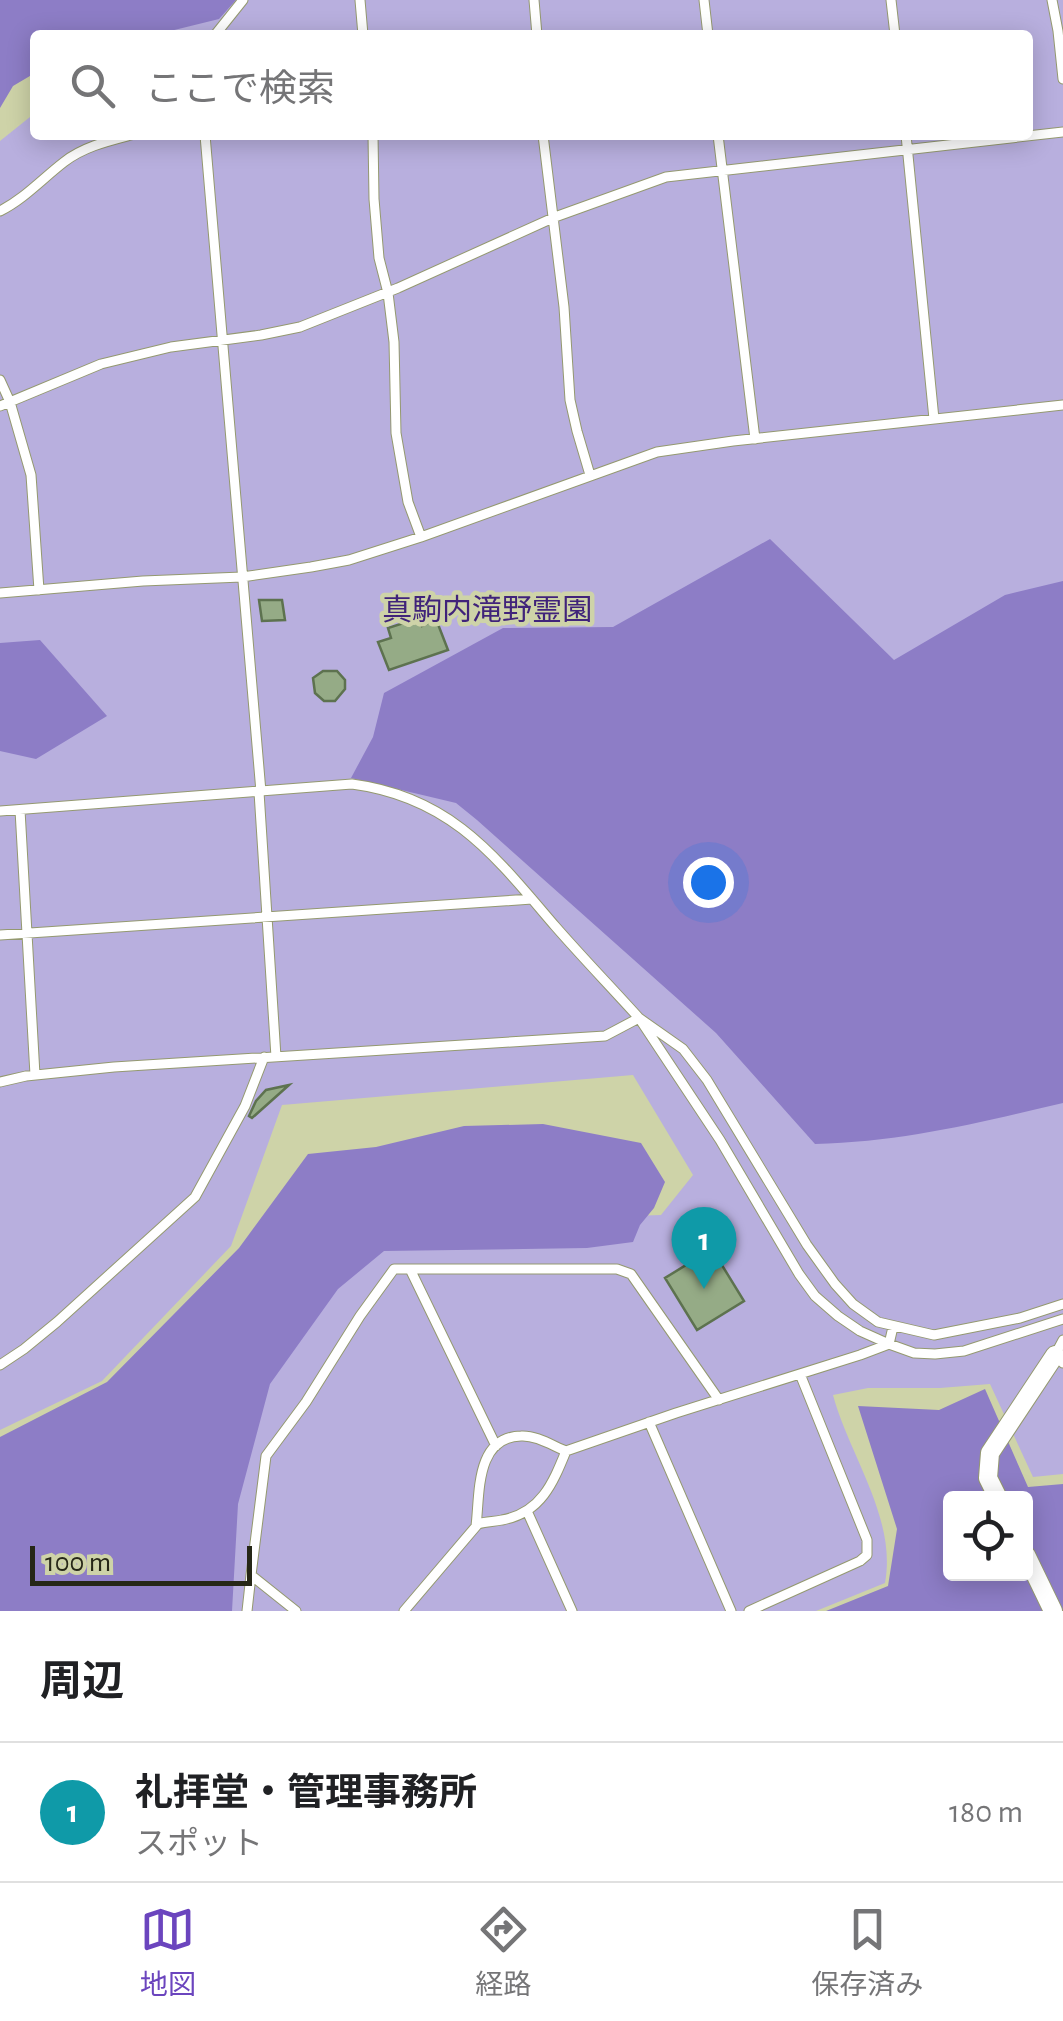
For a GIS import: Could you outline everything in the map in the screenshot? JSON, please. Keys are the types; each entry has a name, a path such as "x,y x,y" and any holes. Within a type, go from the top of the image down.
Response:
{"street":[{"path":"994,1491 988,1478 990,1453 1060,1353"},
{"path":"1033,1569 1053,1611"}],"lane":[{"path":"219,30 243,0"},
{"path":"360,0 363,30"},
{"path":"534,0 537,30"},
{"path":"704,0 707,30"},
{"path":"891,0 894,30"},
{"path":"1052,0 1063,79"},
{"path":"1033,135 1063,132"},
{"path":"0,211 67,160 113,140"},
{"path":"205,140 260,792 276,1057"},
{"path":"373,140 379,258 388,293 396,373 396,433 408,502 420,537"},
{"path":"543,140 564,307 570,400 590,475"},
{"path":"719,140 754,438"},
{"path":"907,140 934,419"},
{"path":"5,404 101,364 171,347 300,327 388,293 554,217 666,177 990,140"},
{"path":"0,380 30,475 39,590"},
{"path":"0,593 242,577 349,560 657,452 1063,405"},
{"path":"0,811 352,784 423,802 502,863 639,1018 682,1050 706,1080 808,1245 853,1304 878,1322 934,1335 1020,1318 1063,1304"},
{"path":"20,810 35,1075"},
{"path":"0,935 532,899"},
{"path":"0,1082 35,1075 605,1036 639,1018"},
{"path":"639,1018 720,1140 807,1285 838,1316 889,1344 935,1354 964,1351 1063,1319"},
{"path":"0,1365 56,1322 195,1197 245,1106 264,1058"},
{"path":"247,1611 266,1456 394,1269 617,1269 630,1274 718,1400"},
{"path":"410,1269 496,1446"},
{"path":"889,1344 893,1327"},
{"path":"476,1526 487,1455 510,1438 524,1435 566,1451 889,1344"},
{"path":"748,1611 866,1555 867,1540 800,1374"},
{"path":"650,1422 731,1611"},
{"path":"404,1611 476,1526 527,1511 545,1495 566,1451"},
{"path":"527,1511 572,1611"},
{"path":"251,1575 296,1611"}],"green space":[{"name":"真駒内滝野霊園","path":"172,0 1063,0 1063,1474 1033,1477 990,1384 868,1388 833,1395 878,1511 887,1559 885,1583 816,1611 184,1611 258,1373 373,1237 569,1218 661,1215 693,1175 633,1075 282,1105 231,1246 102,1381 0,1430 0,141 30,117 30,140 1033,140 1033,30 139,30"}],"shaded area":[{"path":"0,0 236,0 219,19 174,30 30,30 30,76 13,86 0,108"},
{"path":"770,539 894,660 1005,595 1063,581 1063,1103 910,1135 815,1144 716,1033 456,803 351,778 373,737 384,693 503,628 613,627"},
{"path":"40,640 107,716 36,759 0,751 0,643"},
{"path":"543,1124 641,1143 665,1182 633,1242 587,1248 384,1251 338,1289 270,1384 238,1504 232,1611 0,1611 0,1437 107,1382 239,1248 308,1154 376,1147 464,1126"},
{"path":"985,1389 1028,1487 1063,1484 1063,1611 826,1611 888,1586 897,1529 858,1406 939,1410"}],"building":[{"path":"259,600 282,600 285,620 262,621"},
{"path":"419,618 422,626 436,619 448,650 389,670 378,642 391,638 388,628"},
{"path":"323,671 337,671 345,680 345,689 335,701 324,701 315,693 313,678"},
{"path":"289,1085 252,1118 249,1116 266,1090"},
{"path":"712,1249 744,1301 697,1330 665,1278"}],"place":[{"name":"礼拝堂・管理事務所","path":"704,1289"}]}
